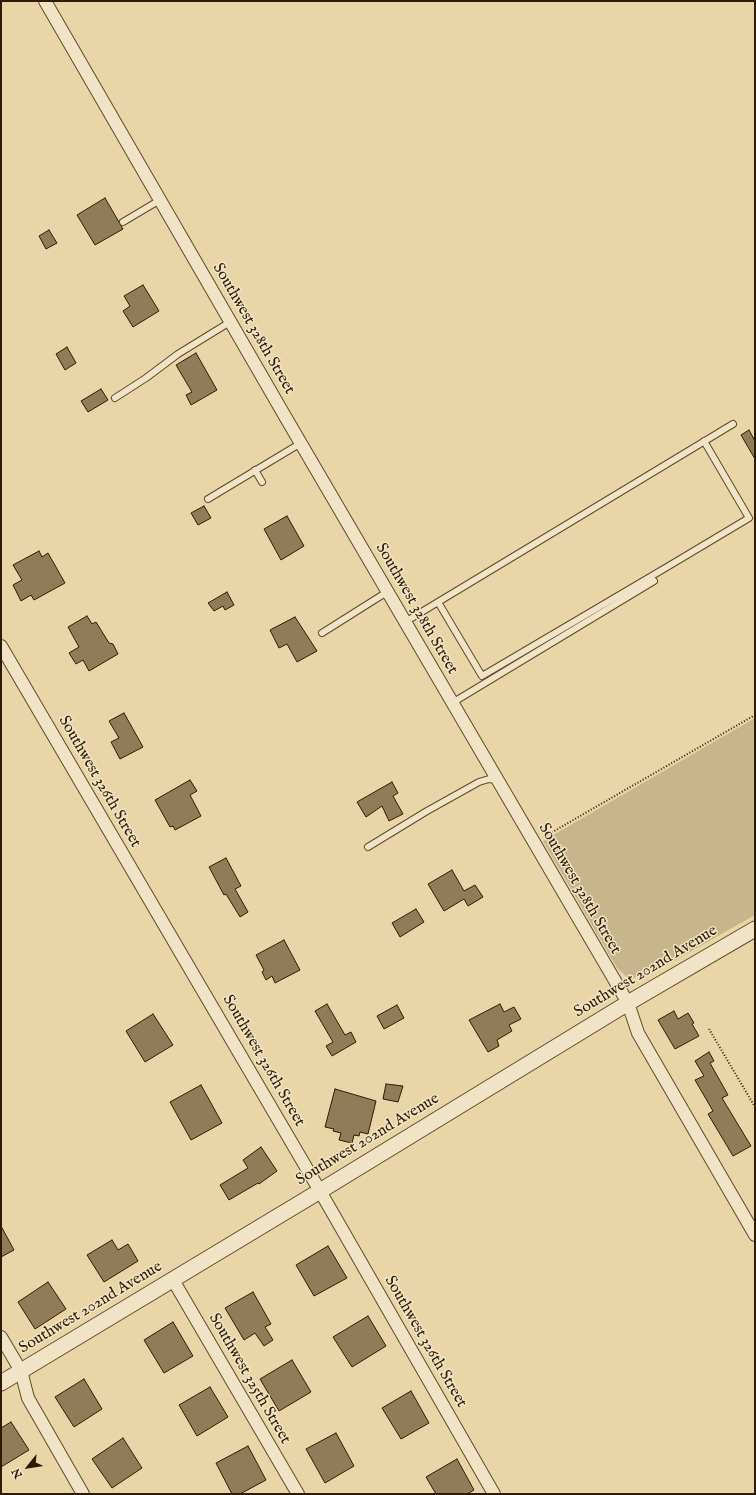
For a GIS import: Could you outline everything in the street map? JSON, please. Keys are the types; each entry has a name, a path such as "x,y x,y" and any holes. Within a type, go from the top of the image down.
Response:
{"street":[{"name":"Southwest 328th Street","path":"45,1 300,443 628,1003 638,1033 755,1236"},
{"name":"Southwest 326th Street","path":"1,646 320,1191 494,1494"},
{"name":"Southwest 202nd Avenue","path":"1,1383 628,1003 755,929"},
{"name":"Southwest 325th Street","path":"173,1280 298,1494"},
{"path":"1,1337 21,1371 28,1398 84,1494"}],"lane":[{"path":"124,222 160,200"},
{"path":"115,398 146,378 178,354 230,322"},
{"path":"405,622 733,424"},
{"path":"438,602 482,676 748,518 704,441"},
{"path":"208,498 300,443"},
{"path":"255,470 262,482"},
{"path":"452,703 654,581"},
{"path":"322,633 387,592"},
{"path":"368,847 427,811 479,782 489,779 497,780"}],"path":[{"path":"534,843 755,715"},
{"path":"709,1029 755,1107"}],"shaded area":[{"path":"755,718 755,915 651,974 629,979 617,968 543,841"}],"building":[{"path":"105,198 123,229 95,245 77,215"},
{"path":"49,230 57,243 46,249 39,236"},
{"path":"143,285 159,311 133,327 123,311 130,306 124,296"},
{"path":"67,347 76,363 65,370 56,354"},
{"path":"196,353 217,390 191,405 186,395 192,392 176,365"},
{"path":"101,389 108,400 88,412 81,401"},
{"path":"749,430 755,441 755,459 741,435"},
{"path":"204,506 211,518 198,525 191,513"},
{"path":"287,516 304,546 281,560 264,529"},
{"path":"39,551 42,557 48,553 65,583 34,600 31,595 21,601 13,585 22,580 13,565"},
{"path":"227,592 234,605 225,610 223,606 214,611 208,603"},
{"path":"87,616 92,624 96,622 109,643 113,644 118,654 89,671 83,660 76,664 69,653 79,647 68,627"},
{"path":"295,617 317,651 297,662 287,644 279,648 270,630"},
{"path":"124,713 143,747 120,759 111,742 119,738 109,721"},
{"path":"190,780 197,791 190,795 201,816 175,830 173,826 170,827 155,800"},
{"path":"392,782 398,793 393,796 403,814 389,821 382,806 366,817 357,802"},
{"path":"226,858 241,886 235,889 248,912 240,917 226,894 224,895 209,867"},
{"path":"452,870 464,891 475,885 483,897 468,906 464,899 444,911 428,884"},
{"path":"416,909 424,922 400,937 392,923"},
{"path":"284,940 300,970 275,983 272,976 266,980 262,972 264,970 256,955"},
{"path":"327,1004 345,1035 351,1032 356,1042 332,1056 326,1046 333,1042 315,1011"},
{"path":"500,1004 504,1012 514,1007 521,1019 509,1025 512,1031 497,1040 499,1046 488,1052 469,1020"},
{"path":"397,1005 404,1018 384,1029 377,1016"},
{"path":"674,1011 678,1019 688,1013 699,1036 675,1049 658,1020"},
{"path":"153,1014 173,1045 145,1062 126,1031"},
{"path":"709,1052 714,1061 710,1063 728,1095 722,1098 751,1146 733,1156 708,1114 713,1111 695,1080 704,1076 695,1061"},
{"path":"386,1084 403,1086 398,1102 383,1099"},
{"path":"201,1085 222,1123 191,1140 170,1102"},
{"path":"335,1089 376,1101 368,1134 360,1132 359,1136 354,1135 352,1143 339,1140 341,1133 333,1131 334,1129 325,1127"},
{"path":"261,1147 277,1171 259,1184 258,1183 229,1200 220,1185 248,1168 243,1160"},
{"path":"1,1226 14,1250 1,1257"},
{"path":"112,1240 118,1250 128,1244 138,1261 104,1282 87,1255"},
{"path":"328,1246 347,1278 314,1296 296,1265"},
{"path":"48,1282 66,1309 35,1329 18,1302"},
{"path":"253,1292 271,1324 265,1327 273,1340 264,1346 255,1333 244,1340 225,1308"},
{"path":"368,1316 386,1346 352,1367 333,1337"},
{"path":"173,1322 193,1356 164,1373 144,1340"},
{"path":"292,1360 311,1392 279,1411 260,1379"},
{"path":"84,1379 102,1409 74,1427 55,1397"},
{"path":"210,1387 228,1417 197,1436 179,1405"},
{"path":"411,1391 429,1423 401,1439 382,1408"},
{"path":"11,1422 29,1450 1,1467 1,1428"},
{"path":"336,1433 354,1466 325,1483 306,1449"},
{"path":"123,1438 142,1468 112,1488 92,1459"},
{"path":"248,1446 266,1480 240,1494 232,1494 216,1463"},
{"path":"457,1459 474,1490 467,1494 436,1494 426,1477"}]}
